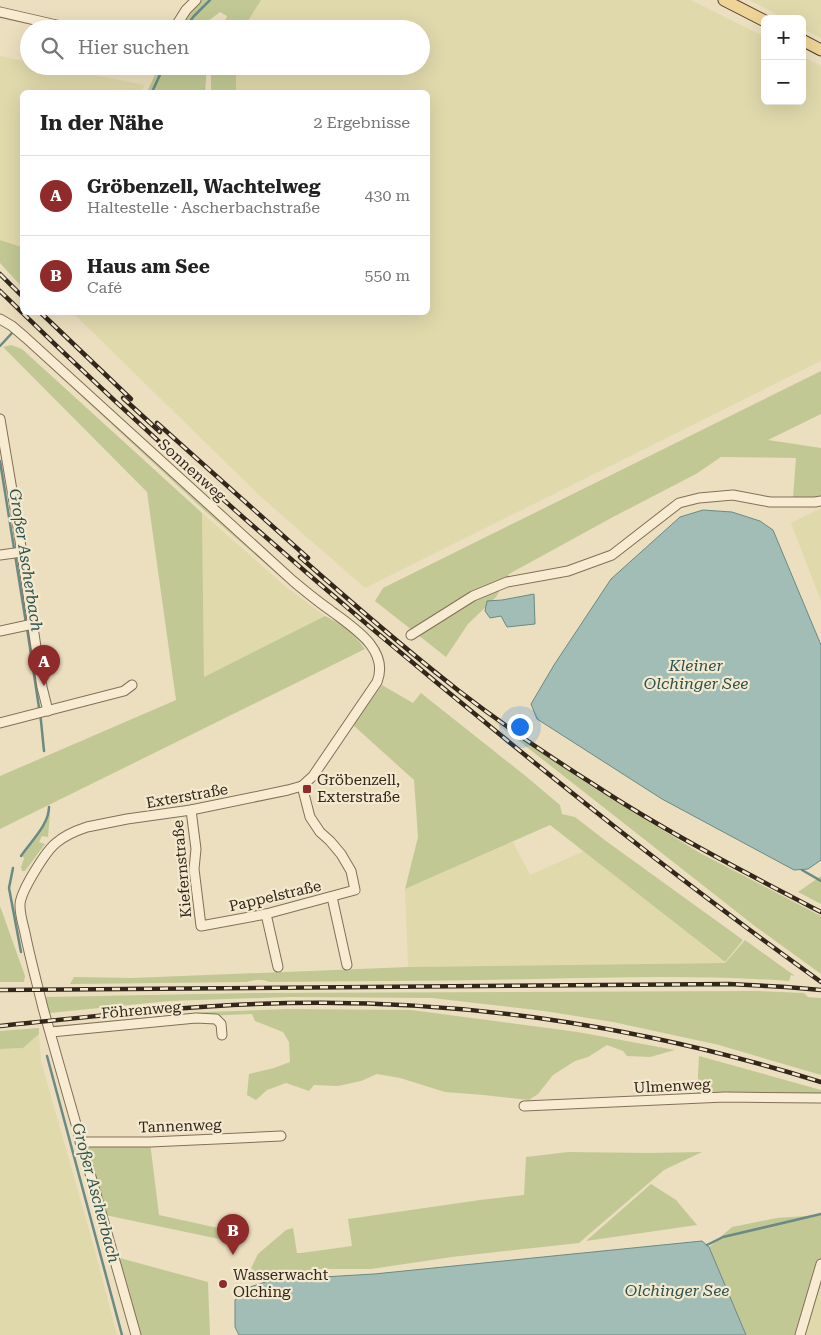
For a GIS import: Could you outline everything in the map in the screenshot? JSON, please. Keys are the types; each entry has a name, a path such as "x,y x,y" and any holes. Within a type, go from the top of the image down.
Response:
{"main road":[{"path":"724,0 761,19"},
{"path":"806,42 821,50"}],"street":[{"path":"180,20 196,0"},
{"path":"0,12 35,20"},
{"name":"Sonnenweg","path":"0,319 20,333 293,581 345,620 371,645 376,655 380,674 313,776 302,786"},
{"path":"0,419 12,553 29,625 46,712"},
{"path":"411,635 473,596 507,582 568,571 612,555 679,502 733,495 770,502 821,501"},
{"path":"0,631 29,625"},
{"path":"0,723 124,691 132,685"},
{"name":"Exterstraße","path":"136,1335 36,981 20,905 22,894 54,844 71,832 87,827 237,801 302,786"},
{"name":"Pappelstraße","path":"200,926 266,914 355,890 351,871 341,854 320,832 310,817 302,786"},
{"name":"Kiefernstraße","path":"191,810 196,849 194,869 200,926"},
{"path":"332,897 347,965"},
{"path":"266,914 278,966"},
{"name":"Föhrenweg","path":"50,1032 196,1018 216,1019 221,1024 222,1036"},
{"name":"Ulmenweg","path":"524,1106 725,1097 821,1098"},
{"name":"Tannenweg","path":"80,1142 150,1142 281,1136"},
{"path":"800,1335 821,1264"}],"shaded area":[{"path":"261,0 691,0 761,35 761,105 806,105 806,58 821,66 821,361 365,588 260,496 75,315 430,315 430,90 236,90 236,75 430,75 430,20 249,20"},
{"path":"750,0 821,0 821,38 806,30 806,15 778,15"},
{"path":"0,56 20,60 20,75 96,75 144,85 143,90 20,90 20,246 0,240"},
{"path":"821,508 821,601 791,523"},
{"path":"202,513 286,587 325,616 204,677"},
{"path":"513,842 530,875 584,851 725,963 408,967 405,889"},
{"path":"39,1034 41,1061 117,1335 0,1335 0,1049 23,1048"},
{"path":"816,1278 821,1284 821,1335 800,1335"}],"green space":[{"path":"200,0 261,0 249,20 225,20 227,16 220,12 210,20 184,20"},
{"path":"155,75 206,75 205,90 148,90"},
{"path":"211,75 236,75 236,90 211,90"},
{"path":"0,240 20,246 20,285 0,263"},
{"path":"28,344 286,580 204,510 28,347"},
{"path":"11,345 22,349 202,513 204,677 325,616 347,630 365,649 0,829 0,776 176,700 147,492 3,347"},
{"path":"821,371 821,414 768,440 821,448 821,499 793,497 796,458 721,457 696,474 509,574 496,597 468,624 446,657 375,601 383,588"},
{"path":"382,685 413,703 421,693 560,805 562,814 575,817 743,940 725,962 550,825 405,889 418,837 414,780 353,725"},
{"path":"491,719 594,788 700,853 821,916 821,974 756,927"},
{"path":"50,813 48,837 42,836 39,842 45,844 25,871 22,871 21,867 24,858 22,856 45,825"},
{"path":"821,876 821,904 798,892"},
{"path":"0,906 25,976 24,982 0,982"},
{"path":"745,940 795,976 791,975 789,981 662,977 269,982 258,980 247,982 70,984 74,977 132,978 408,967 725,963"},
{"path":"756,991 804,993 808,997 821,998 821,1075 719,1045 613,1022 544,1011 432,998 289,997 169,1001 49,1013 45,997 253,993"},
{"path":"288,1009 411,1010 578,1032 675,1050 650,1057 627,1056 623,1051 607,1045 588,1057 575,1061 553,1075 538,1094 529,1100 445,1092 400,1078 377,1074 361,1081 338,1086 314,1085 309,1091 286,1083 267,1090 256,1100 247,1095 249,1074 290,1062 289,1042 283,1032 255,1021 252,1014 205,1016 57,1029 53,1025 205,1012"},
{"path":"39,1028 39,1034 23,1048 0,1049 0,1031"},
{"path":"699,1056 821,1090 821,1094 697,1095"},
{"path":"150,1142 159,1215 218,1228 219,1239 105,1215 85,1143"},
{"path":"568,1152 702,1152 664,1170 579,1243 452,1257 371,1269 319,1269 262,1276 251,1268 258,1254 286,1230 293,1228 297,1253 352,1246 348,1219 524,1195 526,1157"},
{"path":"651,1184 676,1200 697,1225 586,1241"},
{"path":"821,1215 821,1264 800,1335 746,1335 709,1247 732,1227 777,1218"},
{"path":"116,1257 208,1282 210,1335 138,1335"}],"water":[{"name":"Kleiner Olchinger See","path":"703,510 732,512 760,521 773,530 821,645 821,860 808,869 794,870 662,799 537,719 531,704 554,665 611,579 680,517"},
{"path":"534,594 535,624 507,627 501,616 490,618 485,611 487,601"},
{"name":"Olchinger See","path":"702,1241 709,1247 746,1335 239,1335 235,1327 235,1300 250,1287 272,1280 374,1274"}],"waterway":[{"name":"Großer Ascherbach","path":"191,20 210,0"},
{"name":"Großer Ascherbach","path":"153,90 160,75"},
{"name":"Großer Ascherbach","path":"0,346 12,333"},
{"name":"Großer Ascherbach","path":"0,461 26,623"},
{"name":"Großer Ascherbach","path":"27,628 44,751"},
{"name":"Großer Ascherbach","path":"21,856 39,833 46,820 49,807"},
{"name":"Großer Ascherbach","path":"13,868 9,888 21,952"},
{"path":"802,870 821,881"},
{"name":"Großer Ascherbach","path":"47,1056 122,1335"},
{"path":"707,1245 723,1237 821,1214"}],"railway":[{"path":"0,274 20,294"},
{"path":"0,291 20,310"},
{"path":"25,315 119,405 241,516 428,676 613,826 737,921 821,982"},
{"path":"43,315 131,399"},
{"path":"123,398 160,432"},
{"path":"157,423 308,558"},
{"path":"300,557 439,675 542,751 621,802 677,835 821,912"},
{"path":"0,990 729,984 821,990"},
{"path":"0,1026 143,1011 251,1004 355,1003 422,1006 490,1012 624,1032 690,1046 821,1082"}],"place":[{"name":"Gröbenzell, Wachtelweg","path":"44,686"},
{"name":"Gröbenzell, Exterstraße","path":"307,789"},
{"name":"Haus am See","path":"233,1255"},
{"name":"Wasserwacht Olching","path":"223,1284"}]}
